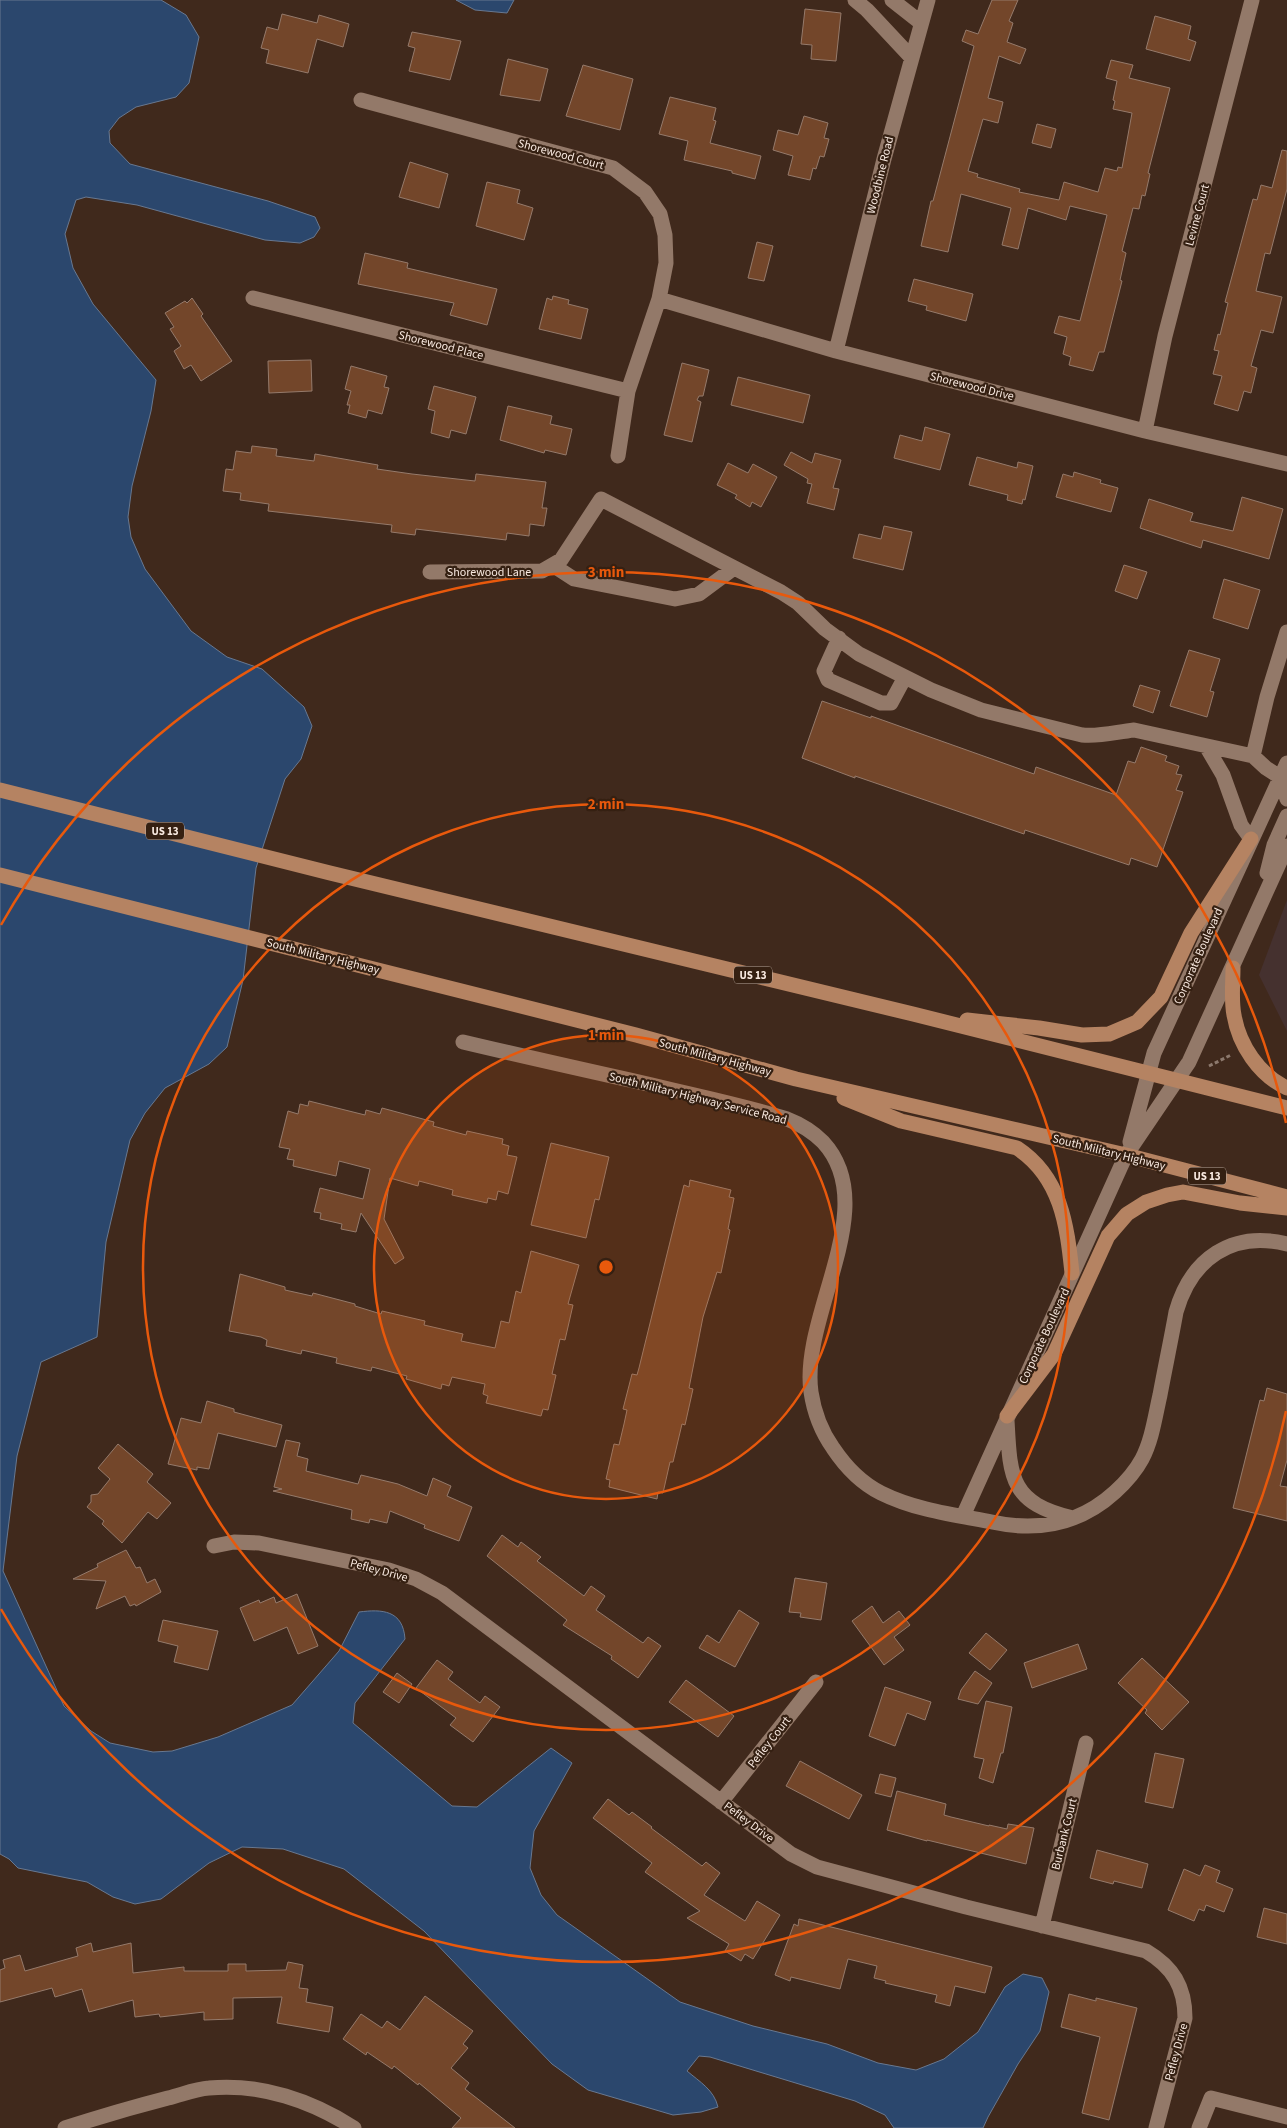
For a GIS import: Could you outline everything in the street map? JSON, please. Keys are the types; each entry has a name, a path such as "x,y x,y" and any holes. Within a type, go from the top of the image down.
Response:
{"main road":[{"name":"US 13","path":"0,790 330,873 914,1014 1287,1108"},
{"path":"914,1014 1039,1028 1082,1035 1109,1034 1137,1022 1161,997 1191,933 1251,839"},
{"name":"South Military Highway","path":"0,874 626,1033 796,1079 1126,1156 1287,1197"},
{"path":"1233,968 1233,1013 1238,1033 1245,1048 1257,1064 1274,1082 1287,1088"},
{"path":"796,1079 901,1121 1017,1148 1030,1157 1054,1189 1062,1210 1068,1232 1072,1273"},
{"path":"1007,1416 1054,1354 1108,1236 1127,1214 1146,1202 1183,1192 1240,1203 1287,1208"}],"street":[{"path":"855,0 867,10 911,57"},
{"path":"892,0 920,22"},
{"name":"Woodbine Road","path":"836,351 920,22 928,0"},
{"name":"Levine Court","path":"1145,431 1165,336 1252,0"},
{"name":"Shorewood Court","path":"362,100 613,168 645,192 660,214 665,235 666,263 659,299"},
{"name":"Shorewood Place","path":"253,298 628,391"},
{"path":"618,456 628,391 659,299"},
{"name":"Shorewood Drive","path":"659,299 836,351 1145,431 1287,464"},
{"path":"734,568 699,594 675,599 574,579 562,573 554,566 561,560 601,499 782,592 860,654 905,677 981,710 1082,736 1095,737 1134,730 1253,756 1266,768 1284,770 1287,800"},
{"name":"Shorewood Lane","path":"430,572 528,573 542,571 554,566"},
{"path":"1253,756 1267,697 1287,632"},
{"path":"839,638 824,671 828,680 881,703 891,702 905,677"},
{"path":"1206,746 1223,775 1241,825 1251,839"},
{"name":"Corporate Boulevard","path":"1126,1156 1154,1053 1284,770"},
{"path":"1257,910 1274,845 1287,816"},
{"name":"Corporate Boulevard","path":"963,1516 1126,1156 1189,1062 1287,846"},
{"name":"South Military Highway Service Road","path":"463,1042 705,1097 790,1120 807,1129 822,1142 834,1157 843,1176 846,1193 846,1214 816,1333 811,1366 810,1390 816,1416 826,1439 841,1460 859,1478 880,1492 909,1505 1013,1527 1030,1527 1064,1522 1088,1513 1107,1500 1128,1480 1142,1459 1151,1436 1176,1312 1190,1278 1201,1265 1220,1250 1239,1242 1256,1240 1287,1244"},
{"path":"1007,1416 1010,1466 1014,1481 1023,1495 1036,1505 1056,1514 1075,1518"},
{"name":"Pefley Drive","path":"214,1546 234,1542 259,1543 388,1570 416,1579 442,1593 791,1854 817,1867 1146,1952 1161,1960 1173,1972 1181,1988 1186,2004 1186,2018 1156,2128"},
{"name":"Pefley Court","path":"721,1802 816,1682"},
{"name":"Burbank Court","path":"1042,1926 1086,1743"},
{"path":"65,2128 208,2088 240,2088 272,2092 304,2101 333,2114 354,2128"},
{"path":"1199,2128 1211,2098 1287,2117"}],"path":[{"path":"1209,1066 1232,1054"}],"shaded area":[{"path":"1287,900 1287,1031 1259,975"}],"water":[{"path":"0,0 161,0 186,15 199,37 189,83 176,97 136,107 119,118 109,131 110,143 130,164 268,201 315,217 320,228 314,237 300,243 265,240 137,205 86,197 76,200 65,234 73,268 93,304 156,380 151,411 132,486 128,517 131,537 145,569 191,631 227,657 262,669 304,707 312,726 301,759 285,779 256,868 243,980 227,1047 209,1064 165,1088 145,1113 130,1140 106,1242 97,1337 41,1362 17,1456 3,1571 64,1706 91,1731 110,1743 153,1752 172,1751 218,1737 292,1705 339,1651 359,1612 376,1611 390,1614 400,1622 405,1639 355,1703 353,1723 452,1806 477,1807 551,1748 572,1763 534,1831 530,1868 541,1895 557,1915 680,2002 753,2026 827,2044 878,2063 916,2070 944,2059 978,2032 1005,1987 1023,1974 1042,1978 1049,1992 1040,2031 1018,2064 983,2128 894,2128 885,2115 855,2101 710,2057 699,2056 687,2071 706,2087 716,2101 718,2107 701,2112 673,2115 588,2090 552,2064 424,1931 344,1869 283,1849 242,1847 209,1863 161,1899 135,1904 113,1897 87,1882 18,1868 9,1859 0,1854"},
{"path":"456,0 514,0 507,13 475,10"}],"building":[{"path":"992,0 1018,0 1009,21 1013,23 1007,42 1026,49 1020,64 999,56 988,98 1003,102 998,123 983,119 968,171 978,174 977,177 1020,189 1019,192 1059,200 1064,182 1098,192 1105,168 1117,171 1118,167 1122,168 1132,113 1113,109 1117,81 1106,78 1111,60 1133,65 1129,78 1170,88 1148,173 1150,174 1145,196 1142,195 1139,209 1133,208 1122,251 1126,253 1120,280 1122,281 1104,352 1099,352 1093,371 1069,365 1071,357 1063,354 1067,337 1054,333 1059,316 1080,321 1107,215 1070,206 1066,220 1028,208 1018,249 1002,245 1011,208 961,194 948,252 921,246 931,201 933,201 974,46 962,41 966,30 978,34"},
{"path":"805,9 841,13 836,61 811,59 812,45 801,44"},
{"path":"282,14 317,23 319,15 349,24 343,47 317,39 308,73 266,63 269,50 261,48 267,27 278,30"},
{"path":"1155,16 1191,26 1188,39 1196,42 1190,61 1146,49"},
{"path":"412,32 461,41 450,80 409,71 415,48 408,46"},
{"path":"508,59 548,69 540,101 500,95"},
{"path":"583,65 633,79 620,130 566,116"},
{"path":"670,97 716,108 713,120 716,121 710,143 761,156 755,179 732,173 732,171 684,160 688,141 659,134"},
{"path":"804,116 828,123 824,138 829,139 824,157 820,156 816,169 813,168 810,180 788,175 793,156 773,150 778,130 798,135"},
{"path":"1037,124 1056,129 1051,148 1032,143"},
{"path":"1282,150 1287,151 1287,189 1270,254 1265,253 1256,291 1282,297 1273,333 1261,330 1251,366 1257,368 1251,393 1244,391 1238,411 1214,404 1222,376 1213,374 1219,351 1214,350 1218,334 1220,335 1228,303 1225,302 1253,199 1257,200 1261,185 1272,188"},
{"path":"410,162 448,174 439,208 399,197"},
{"path":"487,182 520,190 517,203 533,208 524,240 476,226"},
{"path":"757,242 773,246 764,281 748,278"},
{"path":"365,253 408,263 407,268 497,289 487,325 450,315 454,303 358,284"},
{"path":"914,279 973,294 966,321 926,310 927,306 908,301"},
{"path":"553,296 569,300 568,304 588,309 581,339 539,329 547,298 552,300"},
{"path":"192,298 203,314 201,316 232,361 201,381 191,365 184,369 174,351 181,346 170,329 174,327 165,313 185,301 187,303"},
{"path":"311,360 312,391 269,393 268,361"},
{"path":"682,363 709,370 703,396 699,396 697,400 701,402 692,442 664,435"},
{"path":"351,366 387,376 384,387 389,388 382,414 368,410 366,418 348,413 350,405 347,405 351,391 345,389"},
{"path":"738,377 810,395 803,423 731,405"},
{"path":"434,386 476,397 466,434 451,430 449,438 431,433 435,411 428,409"},
{"path":"508,406 552,416 550,424 572,429 566,455 545,450 544,453 500,440"},
{"path":"925,427 950,434 940,470 894,458 900,435 922,441"},
{"path":"252,446 277,449 276,456 314,461 315,454 378,465 377,469 412,474 475,481 476,474 546,482 542,508 547,508 544,526 530,524 529,536 507,533 506,540 416,529 415,535 391,532 392,525 268,511 269,504 240,500 241,493 223,491 226,469 233,470 236,451 251,453"},
{"path":"791,452 812,463 815,453 841,460 833,488 839,489 834,510 807,503 812,484 807,483 808,479 784,465"},
{"path":"977,457 1017,468 1018,462 1033,466 1025,500 1023,499 1022,504 1007,500 1008,495 969,485"},
{"path":"728,463 748,473 753,464 777,477 761,507 752,502 750,507 735,498 737,495 717,485"},
{"path":"1074,472 1101,480 1100,483 1118,488 1111,512 1056,497 1063,474 1073,477"},
{"path":"1242,497 1283,509 1269,559 1203,540 1201,548 1140,528 1149,499 1193,513 1190,521 1233,531"},
{"path":"884,526 912,532 903,570 853,558 859,534 881,539"},
{"path":"1124,565 1147,572 1137,599 1115,591"},
{"path":"1224,579 1260,590 1248,629 1213,618"},
{"path":"1189,650 1220,659 1210,691 1214,692 1207,717 1170,706"},
{"path":"1140,685 1160,691 1153,713 1133,706"},
{"path":"822,701 871,718 871,716 1034,774 1036,767 1116,795 1128,761 1135,763 1141,747 1167,756 1165,761 1179,766 1176,774 1182,775 1176,790 1183,792 1157,867 1131,858 1129,865 1025,830 1024,834 855,776 855,778 802,758"},
{"path":"309,1101 365,1115 366,1110 380,1114 382,1108 434,1122 433,1126 466,1135 467,1131 503,1139 502,1144 509,1146 507,1155 517,1157 508,1194 498,1191 496,1200 488,1198 487,1203 452,1195 453,1190 419,1181 418,1186 390,1178 384,1219 404,1258 395,1264 361,1213 356,1232 341,1229 342,1224 320,1219 321,1213 314,1212 320,1188 363,1199 370,1169 339,1161 336,1176 293,1166 294,1160 287,1159 290,1149 279,1147 288,1111 298,1114 300,1104 308,1106"},
{"path":"551,1143 609,1157 599,1200 595,1199 586,1238 531,1225"},
{"path":"690,1180 731,1190 729,1197 734,1198 728,1229 730,1230 721,1273 717,1272 703,1317 689,1388 693,1389 685,1425 682,1424 663,1493 658,1492 657,1499 609,1487 610,1480 606,1479 614,1444 619,1445 627,1410 623,1409 632,1374 637,1375 639,1368 684,1185 689,1187"},
{"path":"531,1251 579,1265 568,1304 573,1305 565,1340 560,1339 552,1374 556,1375 548,1410 543,1409 541,1416 486,1403 488,1396 483,1394 485,1384 452,1377 449,1386 442,1384 441,1389 406,1379 407,1376 372,1367 371,1371 336,1363 337,1358 302,1350 301,1354 266,1346 267,1340 261,1337 229,1331 240,1274 285,1287 285,1290 312,1296 313,1293 355,1304 355,1306 381,1314 382,1311 425,1321 424,1325 463,1334 461,1341 495,1348 501,1321 509,1323 516,1291 521,1293"},
{"path":"1267,1388 1287,1394 1287,1460 1280,1486 1287,1487 1287,1521 1233,1508 1260,1400 1264,1401"},
{"path":"207,1401 234,1409 234,1412 282,1425 276,1447 218,1433 209,1469 197,1467 197,1470 168,1464 181,1418 201,1423"},
{"path":"286,1440 300,1443 297,1456 308,1459 306,1471 358,1484 361,1475 398,1484 427,1496 433,1478 451,1486 447,1496 472,1507 459,1541 424,1528 425,1525 390,1511 387,1523 370,1519 369,1523 351,1519 352,1510 273,1491 282,1489 274,1487"},
{"path":"118,1444 153,1474 147,1482 171,1503 157,1519 148,1512 122,1543 102,1524 104,1521 87,1507 91,1502 91,1495 98,1494 110,1479 98,1468"},
{"path":"502,1535 518,1547 521,1542 541,1557 537,1561 584,1596 591,1586 605,1596 596,1610 643,1643 648,1637 661,1646 638,1678 611,1659 612,1656 563,1625 567,1620 487,1556"},
{"path":"126,1550 136,1568 140,1567 147,1583 155,1579 161,1592 136,1606 135,1604 130,1606 125,1596 96,1609 106,1581 73,1579 98,1567 97,1564"},
{"path":"795,1578 827,1583 821,1620 800,1617 801,1613 789,1612"},
{"path":"297,1594 318,1646 298,1654 287,1627 254,1641 240,1608 259,1600 260,1603 274,1597 276,1603"},
{"path":"872,1606 883,1623 899,1611 910,1625 894,1637 904,1650 884,1665 852,1621"},
{"path":"739,1610 759,1623 735,1667 699,1648 707,1635 719,1643"},
{"path":"163,1620 218,1631 208,1670 174,1662 178,1646 158,1641"},
{"path":"986,1633 1007,1650 990,1670 969,1653"},
{"path":"1078,1644 1087,1669 1032,1688 1024,1663"},
{"path":"1142,1658 1189,1702 1162,1730 1145,1713 1147,1710 1118,1683"},
{"path":"437,1660 453,1672 448,1679 480,1703 485,1696 500,1707 473,1742 450,1725 456,1718 416,1688"},
{"path":"975,1671 992,1683 978,1704 958,1699 961,1690"},
{"path":"397,1673 412,1684 399,1703 383,1692"},
{"path":"686,1680 734,1716 718,1737 669,1702"},
{"path":"885,1687 931,1702 925,1720 907,1713 895,1746 869,1736"},
{"path":"986,1701 1012,1707 1003,1753 1001,1753 993,1783 979,1778 984,1759 974,1757"},
{"path":"1155,1753 1184,1759 1173,1808 1145,1802"},
{"path":"800,1761 862,1795 849,1819 786,1786"},
{"path":"880,1774 896,1778 891,1797 875,1793"},
{"path":"897,1791 946,1804 944,1815 951,1817 1007,1829 1008,1824 1034,1828 1026,1864 887,1830"},
{"path":"608,1799 629,1815 632,1812 702,1866 706,1862 720,1873 704,1895 745,1921 757,1901 780,1915 753,1959 745,1954 741,1961 725,1951 729,1944 687,1918 700,1911 645,1872 652,1863 593,1818"},
{"path":"1097,1850 1148,1864 1142,1888 1114,1881 1113,1884 1090,1878"},
{"path":"1205,1865 1220,1871 1216,1882 1233,1889 1224,1912 1206,1905 1204,1911 1199,1909 1194,1921 1168,1910 1184,1869 1200,1876"},
{"path":"1264,1908 1287,1914 1287,1944 1257,1937"},
{"path":"799,1919 992,1967 985,1993 955,1986 950,2006 935,2002 937,1995 885,1983 886,1981 874,1978 877,1966 848,1959 840,1989 791,1977 790,1981 775,1975 794,1924 798,1926"},
{"path":"91,1943 93,1952 131,1943 133,1973 184,1967 184,1971 228,1971 228,1964 246,1964 246,1971 286,1970 288,1962 303,1965 299,1988 308,1989 306,2002 333,2007 329,2032 277,2023 282,1997 233,1998 233,2019 204,2020 204,2012 160,2017 159,2014 135,2017 133,2000 89,2012 82,1989 55,1997 52,1988 0,2002 0,1970 5,1968 3,1960 20,1955 25,1971 78,1956 76,1948"},
{"path":"1069,1994 1096,2001 1096,1998 1137,2008 1109,2120 1082,2113 1100,2037 1061,2027"},
{"path":"425,1996 473,2031 463,2044 468,2048 451,2068 469,2083 465,2089 515,2128 452,2128 461,2118 419,2083 418,2085 394,2066 392,2069 367,2052 366,2055 343,2039 361,2014 382,2028 387,2021 400,2030"}]}
